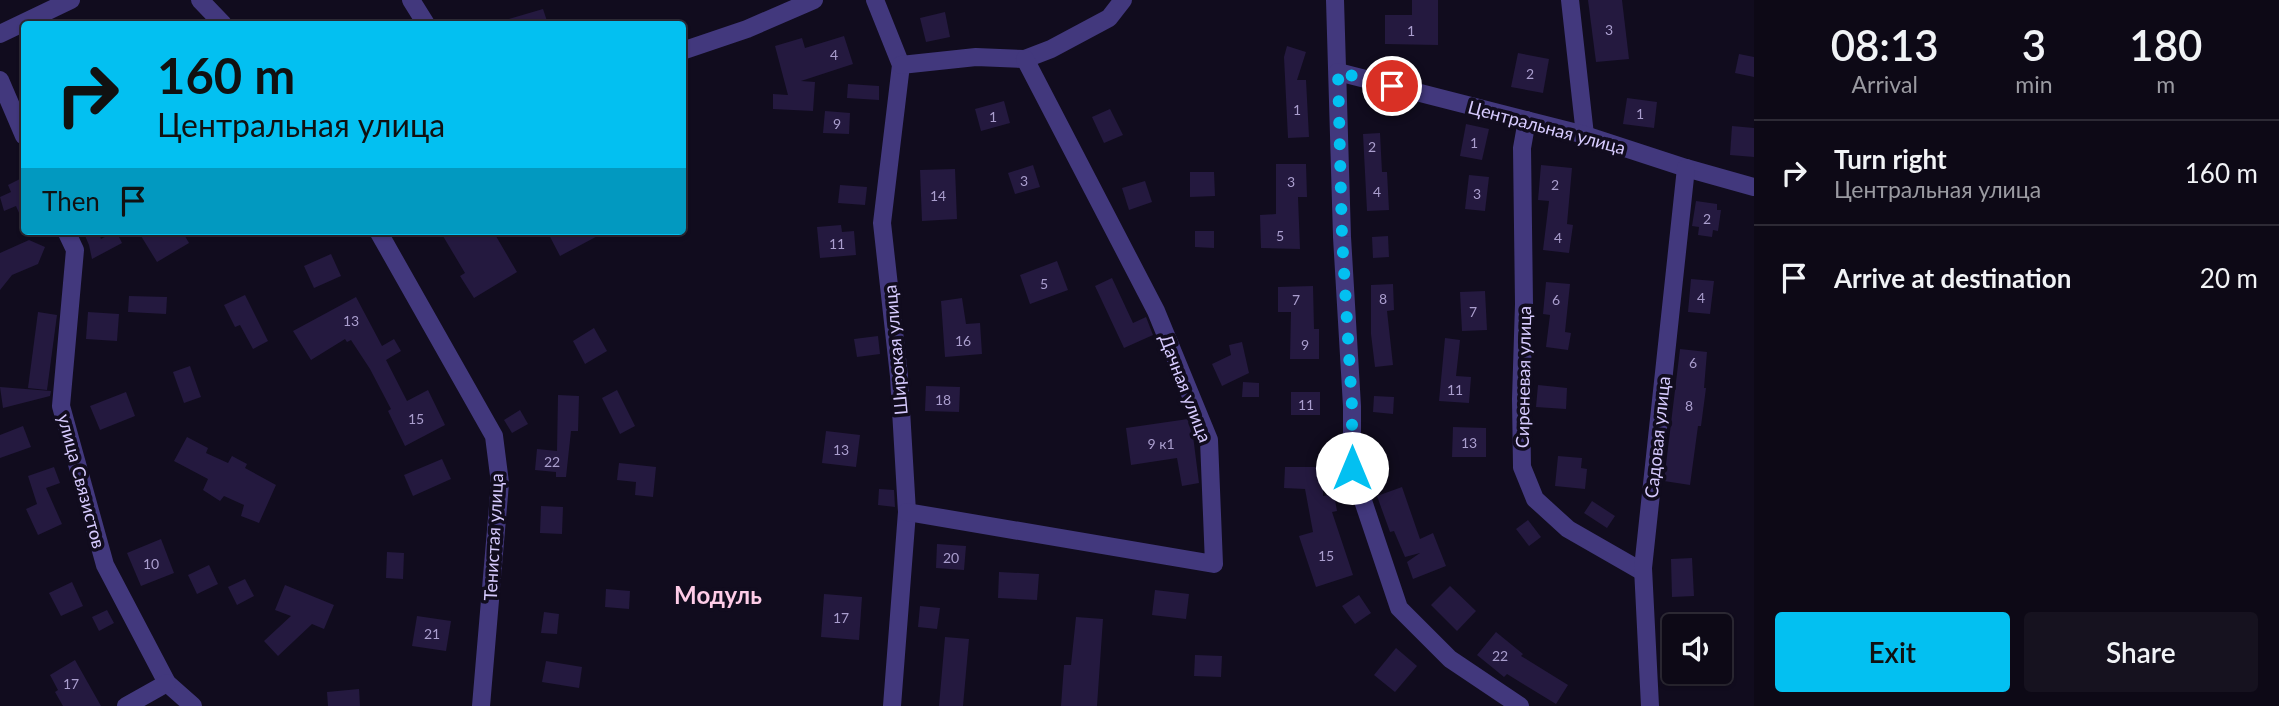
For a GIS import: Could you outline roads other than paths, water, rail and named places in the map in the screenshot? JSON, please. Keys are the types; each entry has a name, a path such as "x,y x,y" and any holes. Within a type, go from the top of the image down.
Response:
{"street":[{"path":"26,21 71,0"},
{"path":"200,0 220,21"},
{"path":"411,0 424,21"},
{"path":"686,50 747,29 814,0"},
{"name":"Широкая улица","path":"875,0 901,65 882,223 899,376 907,512 892,706"},
{"path":"901,65 976,57 1025,59 1051,49 1109,18 1123,0"},
{"path":"1335,0 1342,237 1352,406 1352,468 1399,608 1450,659 1520,706"},
{"path":"1570,0 1585,135"},
{"path":"0,33 21,23"},
{"name":"Дачная улица","path":"907,512 1214,564 1209,440 1156,311 1025,59"},
{"name":"Центральная улица","path":"1338,72 1585,135 1754,187"},
{"path":"0,80 21,129"},
{"name":"Сиреневая улица","path":"1527,120 1522,148 1522,467 1535,499 1568,529 1643,572"},
{"name":"Садовая улица","path":"1650,706 1643,572 1686,168"},
{"name":"улица Связистов","path":"68,235 75,250 61,406 105,565 167,683 194,706"},
{"name":"Тенистая улица","path":"380,235 494,436 500,483 481,706"},
{"path":"126,706 167,683"}],"district":[{"name":"Модуль","path":"718,594"}]}
